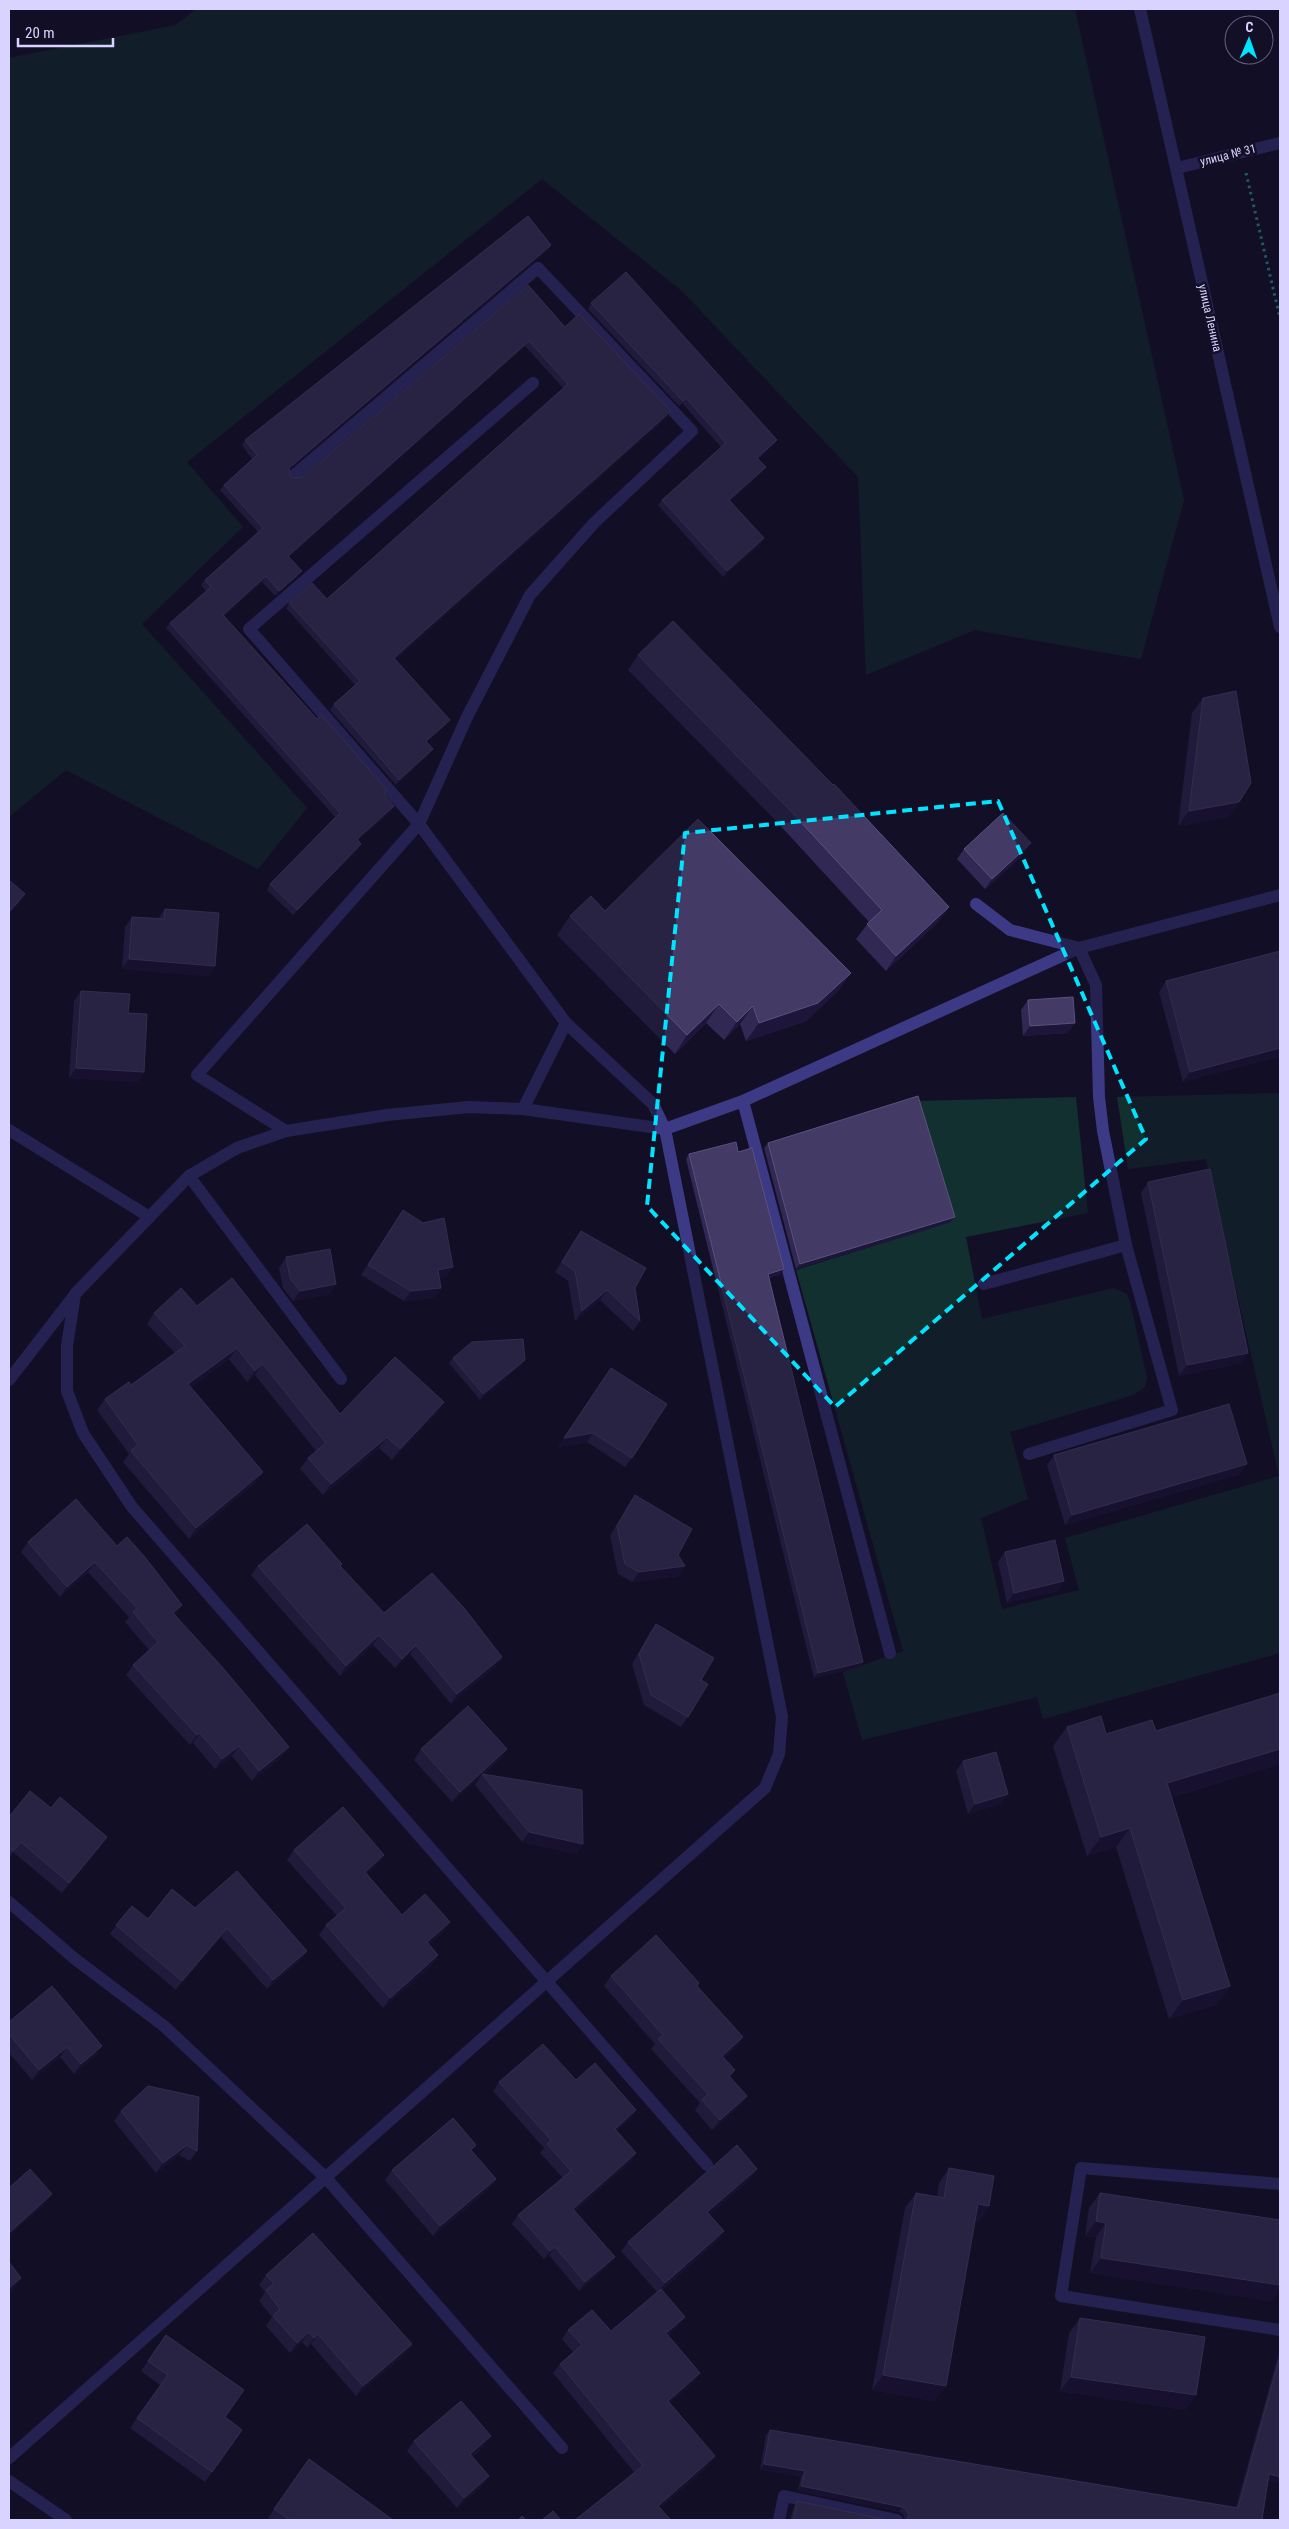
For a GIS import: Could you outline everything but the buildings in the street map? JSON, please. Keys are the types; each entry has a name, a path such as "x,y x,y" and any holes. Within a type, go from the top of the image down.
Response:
{"street":[{"name":"улица Ленина","path":"1140,9 1280,627"},
{"name":"улица № 31","path":"1177,168 1280,143"},
{"path":"286,1131 197,1075 419,824 467,717 530,595 594,523 692,431 538,268 293,476"},
{"path":"9,2458 765,1788 779,1754 782,1718 665,1129 653,1104 566,1023 419,824 249,629 533,382"},
{"path":"9,1378 75,1294 148,1216 189,1176 237,1148 286,1131 387,1115 469,1107 523,1109 665,1129 743,1101 1079,948 1280,895"},
{"path":"976,904 1010,930 1079,948"},
{"path":"1029,1454 1172,1410 1126,1245 1103,1131 1099,1097 1096,984 1079,948"},
{"path":"523,1109 566,1023"},
{"path":"743,1101 890,1653"},
{"path":"9,1130 148,1216"},
{"path":"189,1176 341,1380"},
{"path":"984,1284 1126,1245"},
{"path":"75,1294 67,1346 67,1390 83,1433 132,1507 707,2165"},
{"path":"9,1902 75,1959 164,2026 326,2178 562,2448"},
{"path":"1280,2184 1081,2168 1061,2296 1280,2330"},
{"path":"9,2481 66,2520"},
{"path":"779,2520 784,2496 892,2520"}],"path":[{"path":"1241,152 1280,318"}],"highlighted area":[{"path":"998,801 1146,1139 835,1407 647,1206 685,833"}],"green space":[{"path":"196,9 1075,9 1184,500 1141,659 975,630 866,675 858,477 682,291 542,179 187,462 243,527 142,624 307,808 258,869 66,770 9,817 9,58 176,25"},
{"path":"1280,1093 1280,1653 1043,1719 1037,1697 862,1740 843,1672 903,1651 796,1270 951,1222 914,1101 1076,1097 1088,1213 966,1237 982,1319 1114,1288 1127,1294 1130,1302 1147,1378 1145,1387 1133,1395 1010,1432 1028,1499 981,1518 1002,1609 1079,1590 1065,1538 1279,1476 1206,1159 1128,1169 1117,1097"}]}
